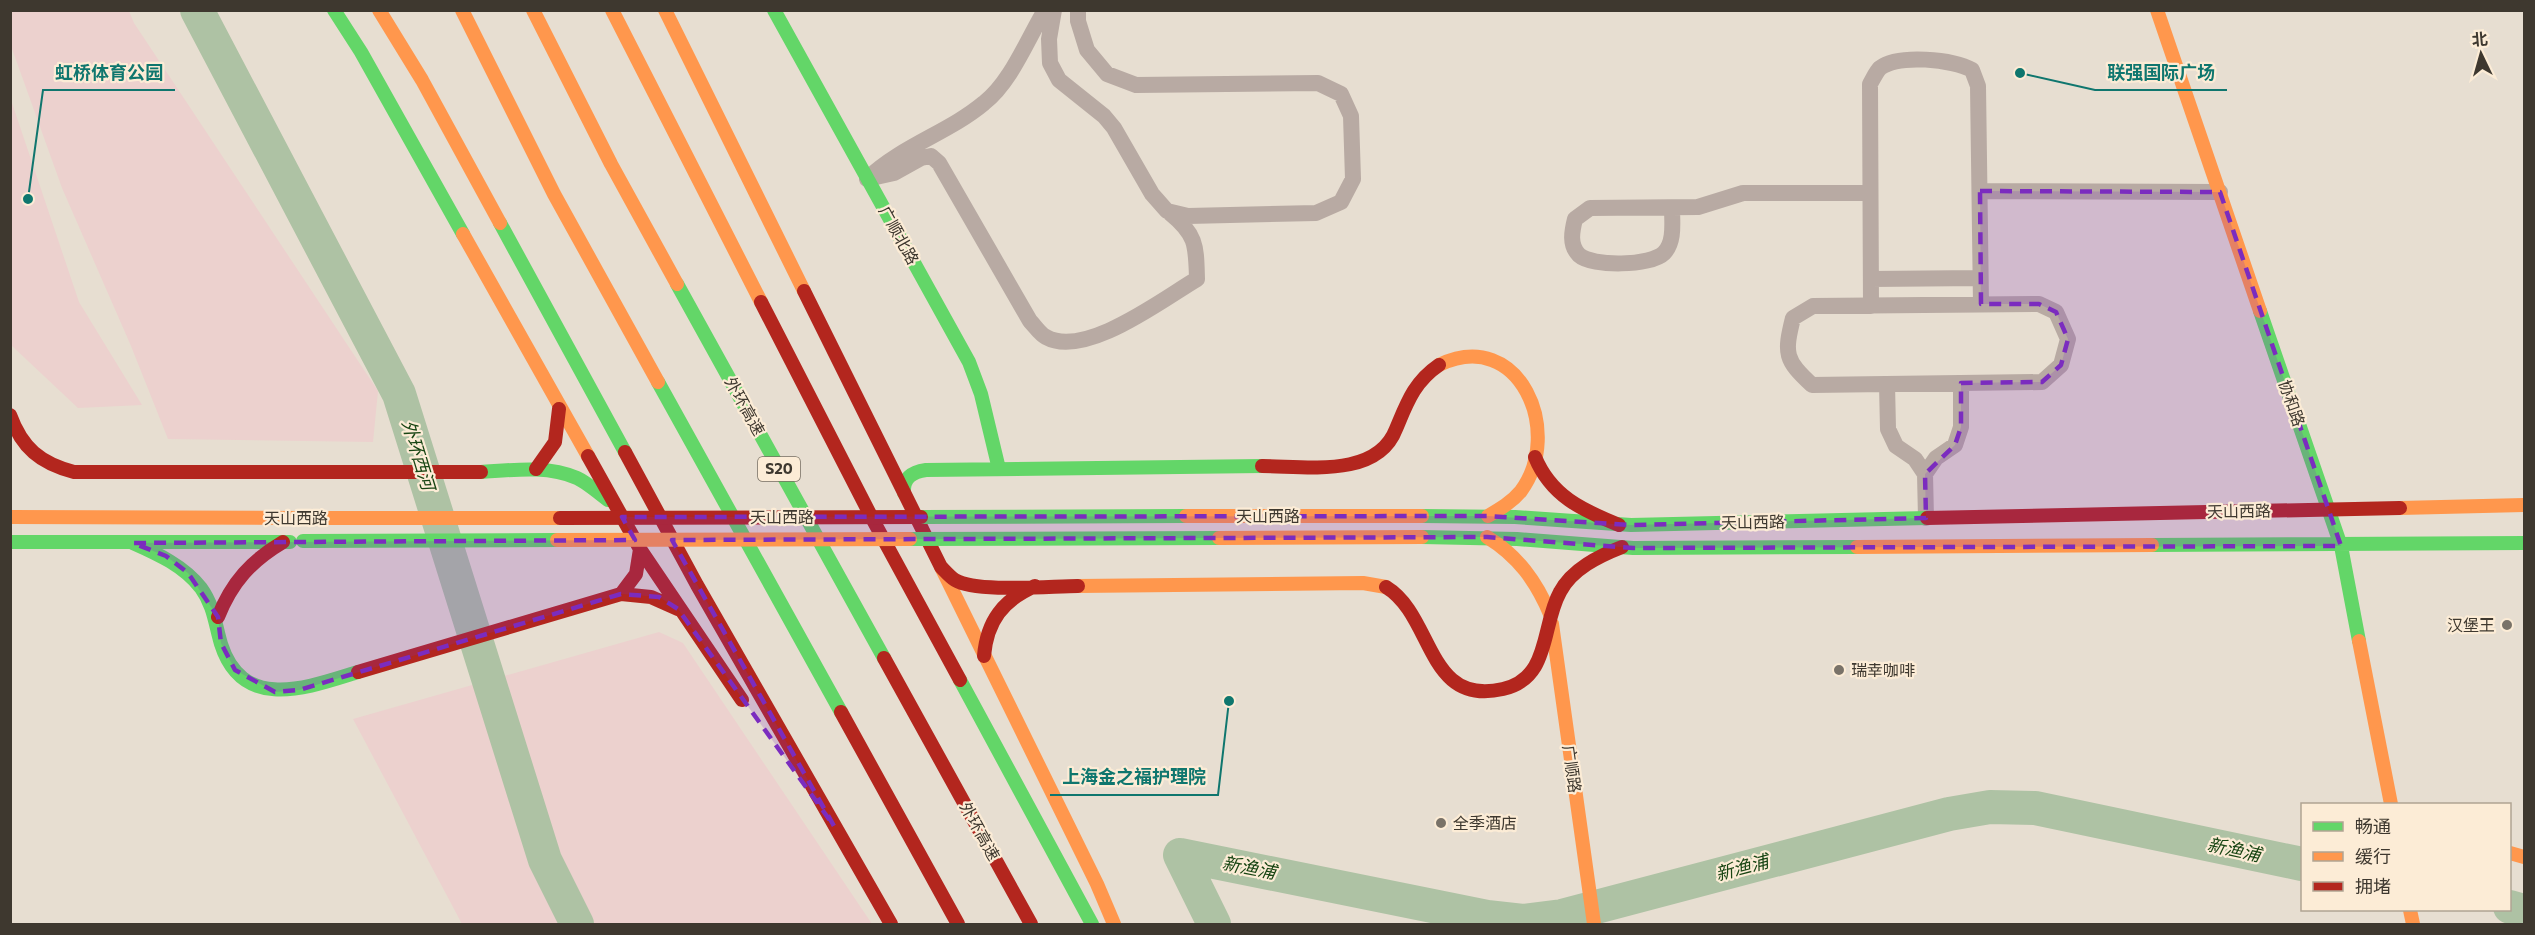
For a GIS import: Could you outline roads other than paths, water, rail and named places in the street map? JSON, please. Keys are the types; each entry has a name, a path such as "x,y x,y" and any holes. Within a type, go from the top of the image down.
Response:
{"main road":[{"path":"334,10 400,120 559,409 640,549 678,609 834,826"},
{"path":"379,10 422,80 697,585 891,924"},
{"path":"462,10 554,194 958,924"},
{"name":"外环高速","path":"533,10 611,164 1031,924"},
{"path":"612,10 873,520 1092,924"},
{"path":"665,10 1097,884 1114,924"},
{"name":"广顺北路","path":"774,10 969,362 981,394 999,469"},
{"name":"协和路","path":"2157,10 2341,546 2391,803"},
{"path":"880,445 890,455 905,464 926,470 1349,465 1373,456 1388,445 1407,398 1424,376 1448,361 1466,356 1482,357 1500,363 1524,382 1534,412 1535,458 1529,477 1520,492 1488,516"},
{"path":"536,469 552,453 559,433 559,409"},
{"path":"10,415 24,446 36,458 52,467 74,472 307,474 536,469 559,472 579,480 597,490 617,508"},
{"path":"1535,458 1543,478 1557,494 1576,506 1619,525"},
{"path":"904,493 904,482 909,476 926,470"},
{"name":"天山西路","path":"10,517 1488,516 1619,525 2524,505"},
{"path":"1487,537 1509,551 1528,571 1550,614"},
{"name":"天山西路","path":"10,542 1487,537 1622,547 2341,546 2524,543"},
{"path":"218,617 229,588 242,570 261,554 283,542"},
{"path":"133,543 166,556 188,573 202,589 218,617 221,643 235,670 259,687 275,692 299,690 621,594 640,593 659,597 678,609"},
{"path":"941,567 947,575 966,584 1035,586 1351,583 1378,585 1398,594 1413,610 1430,656 1443,674 1461,686 1484,691 1504,689 1529,676 1543,653 1550,614 1560,590 1576,572 1594,560 1622,547"},
{"path":"621,594 634,583 641,566 640,549"},
{"path":"984,656 987,630 996,613 1014,597 1035,586"},
{"name":"广顺路","path":"1550,614 1594,924"}],"street":[{"path":"867,179 887,161 984,104 999,88 1045,10"},
{"path":"867,179 894,173 921,158 931,156 939,163 1030,321 1046,338 1072,343 1099,336 1197,279 1196,245 1188,227 1167,211 1152,194 1114,128 1104,116 1059,80 1050,63 1049,39 1054,10"},
{"path":"1078,10 1078,21 1087,50 1107,74 1117,78 1136,85 1318,83 1341,94 1351,116 1353,179 1341,202 1316,213 1188,216 1167,211"},
{"path":"1871,306 1870,84 1879,69 1895,61 1957,62 1972,70 1978,86 1981,304"},
{"path":"1980,191 2220,192"},
{"path":"1672,208 1672,237 1665,252 1649,262 1593,262 1578,254 1571,237 1575,219 1590,208 1698,207 1743,193 1870,193"},
{"path":"1871,279 1980,278"},
{"path":"1981,304 2039,304 2056,312 2068,339 2061,365 2042,382 1812,385 1791,366 1787,342 1793,318 1812,306 1981,304"},
{"path":"1925,474 1936,458 1955,445 1961,427 1961,383"},
{"path":"1887,384 1888,429 1896,446 1915,459 1925,474 1926,518"}],"waterway":[{"name":"外环西河","path":"197,10 399,394 545,860 577,924"},
{"name":"新渔浦","path":"1180,855 1487,917 1523,921 1562,916 1949,814 1990,807 2035,808 2301,864"},
{"path":"1180,855 1214,924"},
{"name":"新渔浦","path":"2511,907 2524,911"}],"place":[{"name":"联强国际广场","path":"2020,73"},
{"name":"虹桥体育公园","path":"28,199"},
{"name":"汉堡王","path":"2507,625"},
{"name":"瑞幸咖啡","path":"1839,670"},
{"name":"上海金之福护理院","path":"1229,701"},
{"name":"全季酒店","path":"1441,823"}]}
